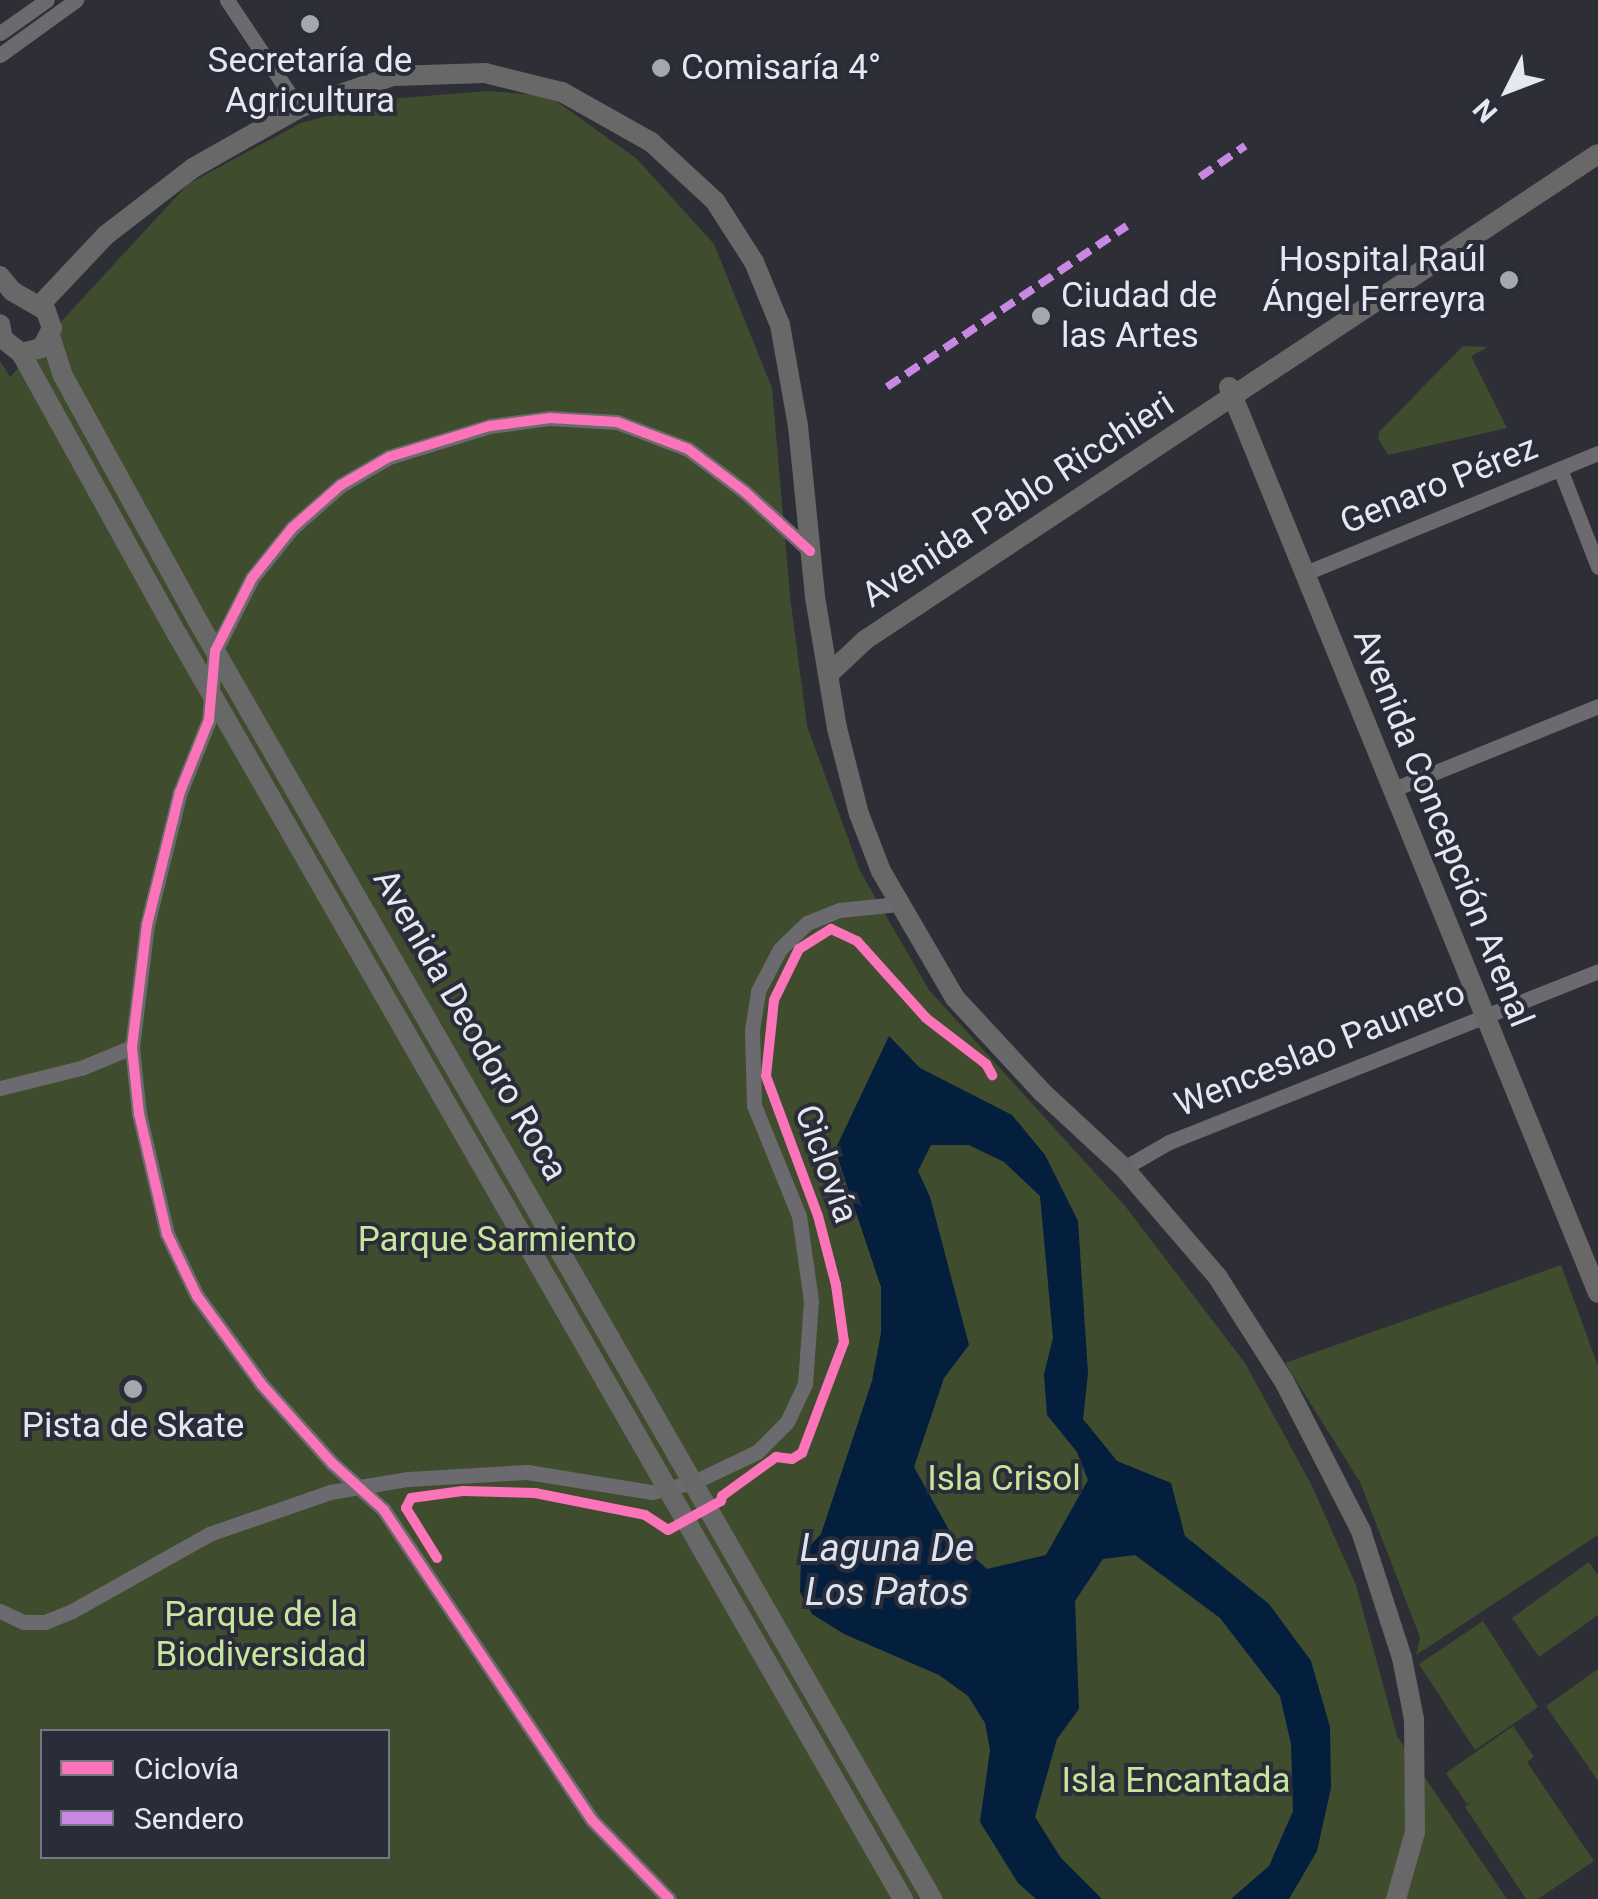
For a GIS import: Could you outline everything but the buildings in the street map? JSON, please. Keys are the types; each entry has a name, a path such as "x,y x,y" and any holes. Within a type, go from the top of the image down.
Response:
{"main road":[{"path":"0,276 12,292 34,303 150,199 221,151 298,108 393,76 450,72 497,75 586,102 671,156 715,201 736,233 780,324 798,426 810,552 842,755 859,814 898,904 955,998 993,1043 1124,1168 1241,1309 1351,1508 1376,1571 1402,1658 1416,1757 1414,1832 1396,1899"},
{"name":"Avenida Pablo Ricchieri","path":"830,674 865,640 1598,144"},
{"name":"Avenida Pablo Ricchieri","path":"824,644 847,639 1598,154"},
{"name":"Avenida Deodoro Roca","path":"903,1899 21,352 3,339 0,324 10,306 34,303 50,319 50,336 62,374 215,651 932,1899"},
{"path":"21,352 42,348 50,336"},
{"name":"Avenida Concepción Arenal","path":"1234,390 1598,1264"},
{"name":"Avenida Concepción Arenal","path":"1491,1013 1598,1293"}],"street":[{"path":"0,33 47,0"},
{"path":"0,55 76,0"},
{"path":"228,0 298,108"},
{"path":"669,1899 592,1820 384,1510 332,1463 235,1354 184,1273 166,1234 139,1114 132,1047 147,926 180,792 202,739 214,692 215,651 252,578 292,528 341,484 389,457 490,426 582,418 656,434 720,472 810,552"},
{"name":"Genaro Pérez","path":"1307,572 1598,453"},
{"path":"1560,468 1598,567"},
{"path":"1399,787 1598,706"},
{"path":"0,1611 24,1622 45,1622 72,1611 209,1534 282,1505 360,1486 526,1472 652,1492 670,1490 737,1464 773,1438 798,1403 810,1360 812,1302 806,1243 754,1105 752,1030 758,991 780,949 806,923 840,910 898,904"},
{"name":"Wenceslao Paunero","path":"1124,1168 1170,1142 1598,971"},
{"path":"0,1088 81,1068 132,1047"}],"green space":[{"name":"Parque Sarmiento","path":"487,91 549,96 637,159 714,244 772,388 790,596 807,726 860,871 929,990 1125,1206 1245,1363 1311,1484 1356,1585 1397,1736 1507,1899 0,1899 0,361 10,377 188,184 301,123 389,99"},
{"path":"1463,346 1488,347 1471,356 1507,428 1388,455 1378,438 1380,431"},
{"path":"1561,1265 1598,1366 1598,1535 1416,1655 1420,1637 1360,1482 1285,1363"},
{"path":"1589,1562 1598,1575 1598,1615 1539,1657 1512,1618"},
{"path":"1483,1621 1538,1707 1475,1750 1419,1664"},
{"path":"1598,1669 1598,1781 1546,1706"},
{"path":"1513,1726 1534,1757 1527,1762 1594,1861 1538,1899 1526,1899 1465,1807 1473,1800 1467,1804 1446,1773"}],"water":[{"name":"Laguna De Los Patos","path":"889,1036 920,1068 1012,1115 1045,1155 1078,1221 1088,1373 1083,1419 1117,1461 1171,1483 1185,1536 1269,1604 1311,1661 1330,1727 1331,1788 1317,1851 1289,1899 1231,1899 1269,1866 1293,1811 1291,1744 1280,1696 1220,1618 1135,1555 1103,1559 1075,1601 1079,1709 1057,1739 1035,1817 1061,1858 1102,1899 1036,1899 1018,1883 980,1822 990,1750 985,1723 968,1696 939,1675 844,1634 812,1614 800,1592 801,1555 821,1534 872,1381 881,1333 881,1287 835,1150","holes":["931,1145 969,1145 1004,1162 1040,1196 1053,1338 1044,1374 1047,1415 1077,1452 1088,1480 1046,1555 987,1569 954,1539 914,1467 944,1378 969,1345 930,1197 918,1171"]}],"marked path":[{"path":"1200,177 1245,146"},
{"path":"887,387 1127,226"}],"cycle path":[{"path":"669,1899 592,1820 384,1510 332,1463 262,1385 197,1296 167,1234 139,1114 132,1047 147,925 180,792 209,720 215,651 252,578 292,528 341,485 389,457 490,426 550,418 617,422 688,449 745,492 810,551"},
{"name":"Ciclovía","path":"437,1558 406,1508 411,1498 463,1491 535,1493 645,1515 668,1530 721,1501 722,1496 776,1457 792,1459 802,1453 844,1342 836,1285 818,1216 766,1076 774,1000 799,949 831,929 857,941 926,1018 986,1064 992,1075"}],"place":[{"name":"Secretaría de Agricultura","path":"310,24"},
{"name":"Comisaría 4°","path":"661,68"},
{"name":"Hospital Raúl Ángel Ferreyra","path":"1509,280"},
{"name":"Ciudad de las Artes","path":"1041,316"},
{"name":"Pista de Skate","path":"133,1389"}],"park label":[{"name":"Isla Crisol","path":"1004,1479"},
{"name":"Parque de la Biodiversidad","path":"261,1635"},
{"name":"Isla Encantada","path":"1176,1781"}]}
